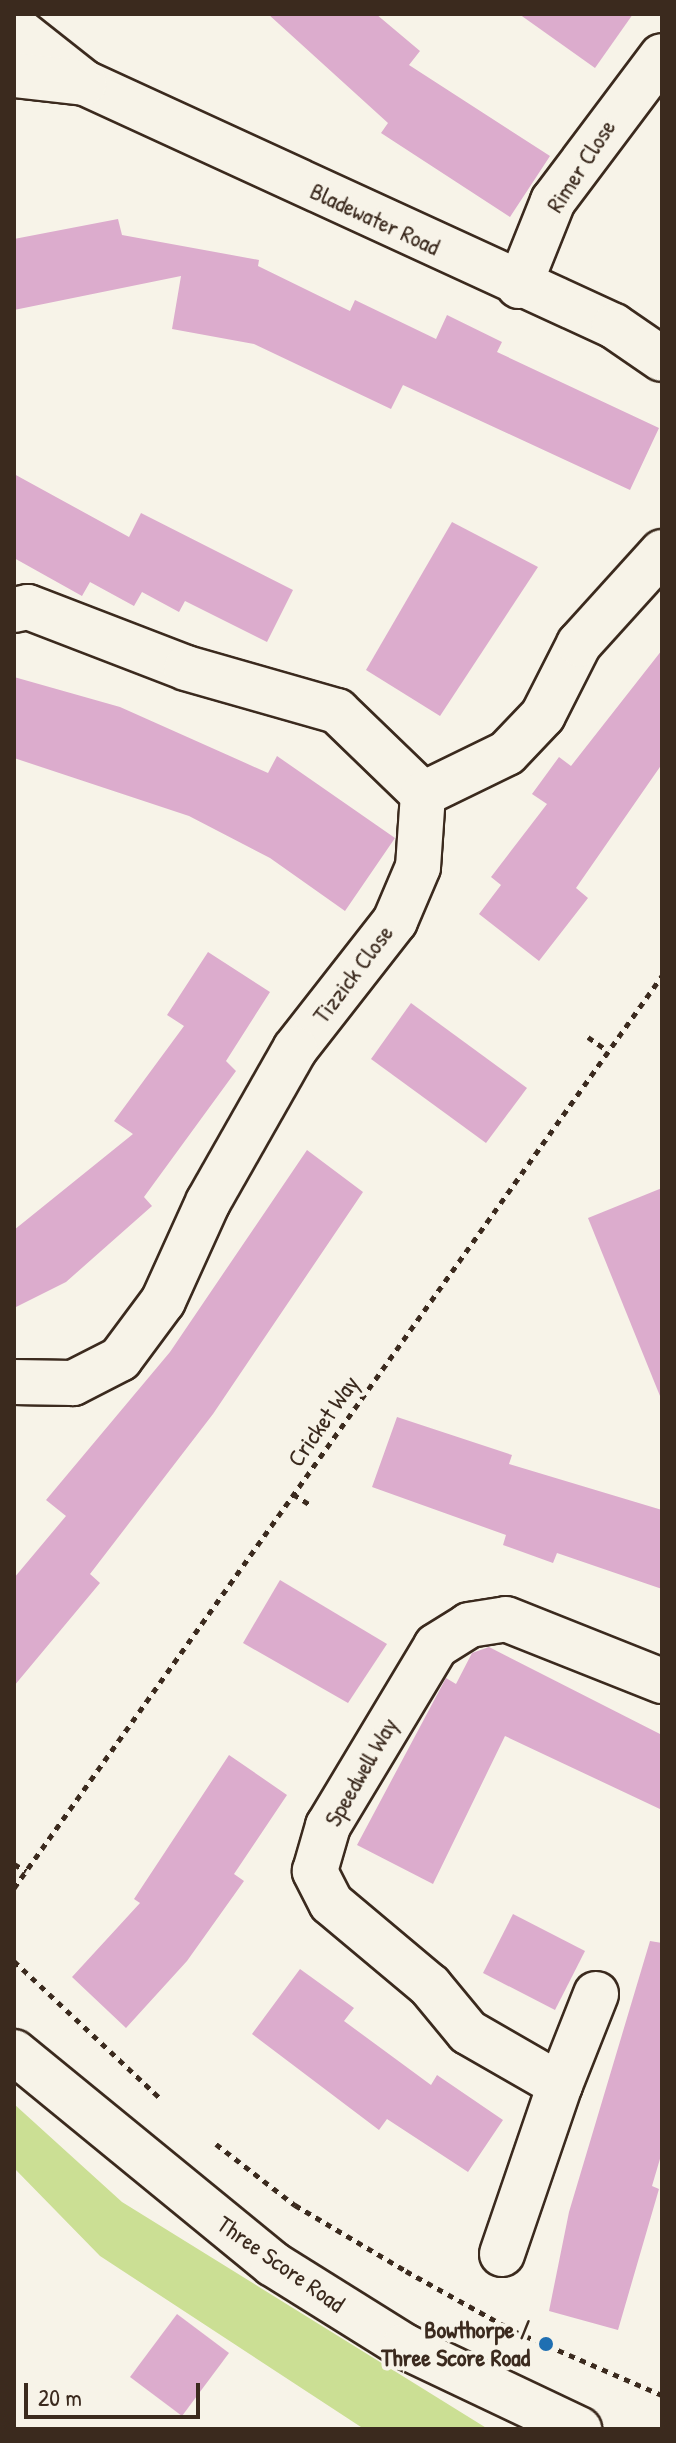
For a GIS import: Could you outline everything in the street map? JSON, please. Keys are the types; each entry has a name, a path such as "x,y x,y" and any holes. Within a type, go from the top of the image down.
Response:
{"street":[{"name":"Bladewater Road","path":"14,27 85,83 519,286 614,326 662,359"},
{"name":"Rimer Close","path":"519,286 553,201 662,56"},
{"name":"Bladewater Road","path":"14,75 85,83"},
{"path":"14,610 28,607 186,668 337,711 423,794 507,753 543,715 579,644 662,552"},
{"name":"Tizzick Close","path":"14,1382 73,1383 120,1359 163,1301 208,1202 295,1049 395,921 418,867 423,794"},
{"name":"Speedwell Way","path":"560,2085 468,2032 430,1986 331,1903 315,1871 328,1826 436,1646 469,1625 506,1619 662,1681"},
{"path":"502,2254 560,2085 596,1994"},
{"name":"Three Score Road","path":"14,2052 273,2264 404,2346 579,2429"}],"path":[{"name":"Cricket Way","path":"14,1888 662,976"},
{"path":"588,1037 608,1051"},
{"path":"293,1494 309,1504"},
{"path":"14,1864 26,1871"},
{"path":"14,1961 167,2104"},
{"path":"201,2132 295,2205 406,2271 514,2331 662,2395"}],"green space":[{"path":"14,2104 122,2202 488,2429 364,2429 100,2256 14,2168"}],"building":[{"path":"268,14 376,14 420,51 409,65 550,156 510,217 381,133 388,123"},
{"path":"519,14 633,14 595,68"},
{"path":"118,219 122,235 259,260 258,266 350,311 355,300 436,339 447,315 502,342 497,352 659,428 630,490 403,385 391,409 254,344 172,329 181,276 14,310 14,239"},
{"path":"14,474 129,537 141,513 293,590 267,642 185,601 179,612 142,592 134,606 90,582 82,596 14,558"},
{"path":"452,522 538,567 440,716 366,670"},
{"path":"662,650 662,764 576,888 588,898 539,961 479,914 501,885 491,877 547,804 532,794 559,757 571,766"},
{"path":"14,677 120,707 268,773 277,756 395,838 345,911 270,858 189,816 14,758"},
{"path":"208,952 270,992 226,1061 236,1071 144,1197 152,1206 66,1282 14,1308 14,1230 133,1134 114,1121 184,1026 167,1015"},
{"path":"411,1003 527,1088 486,1143 371,1059"},
{"path":"307,1150 363,1192 213,1414 90,1574 100,1583 14,1686 14,1578 66,1516 46,1500 170,1352"},
{"path":"662,1188 662,1395 660,1396 588,1218"},
{"path":"397,1417 512,1455 509,1464 662,1510 662,1589 557,1553 553,1563 503,1545 506,1535 372,1487"},
{"path":"280,1580 387,1644 348,1703 243,1643"},
{"path":"489,1647 662,1735 662,1810 505,1736 433,1884 357,1845 446,1678 456,1684 472,1653"},
{"path":"229,1755 287,1795 234,1874 244,1881 187,1961 126,2028 72,1977 140,1903 134,1899"},
{"path":"513,1914 585,1951 555,2010 483,1973"},
{"path":"650,1941 662,1943 662,2152 652,2186 659,2189 618,2330 549,2311 569,2212"},
{"path":"300,1969 354,2008 344,2021 431,2085 437,2075 503,2120 468,2172 387,2119 379,2130 252,2034"},
{"path":"177,2314 229,2353 182,2416 130,2377"}],"place":[{"name":"Bowthorpe / Three Score Road","path":"546,2344"}]}
